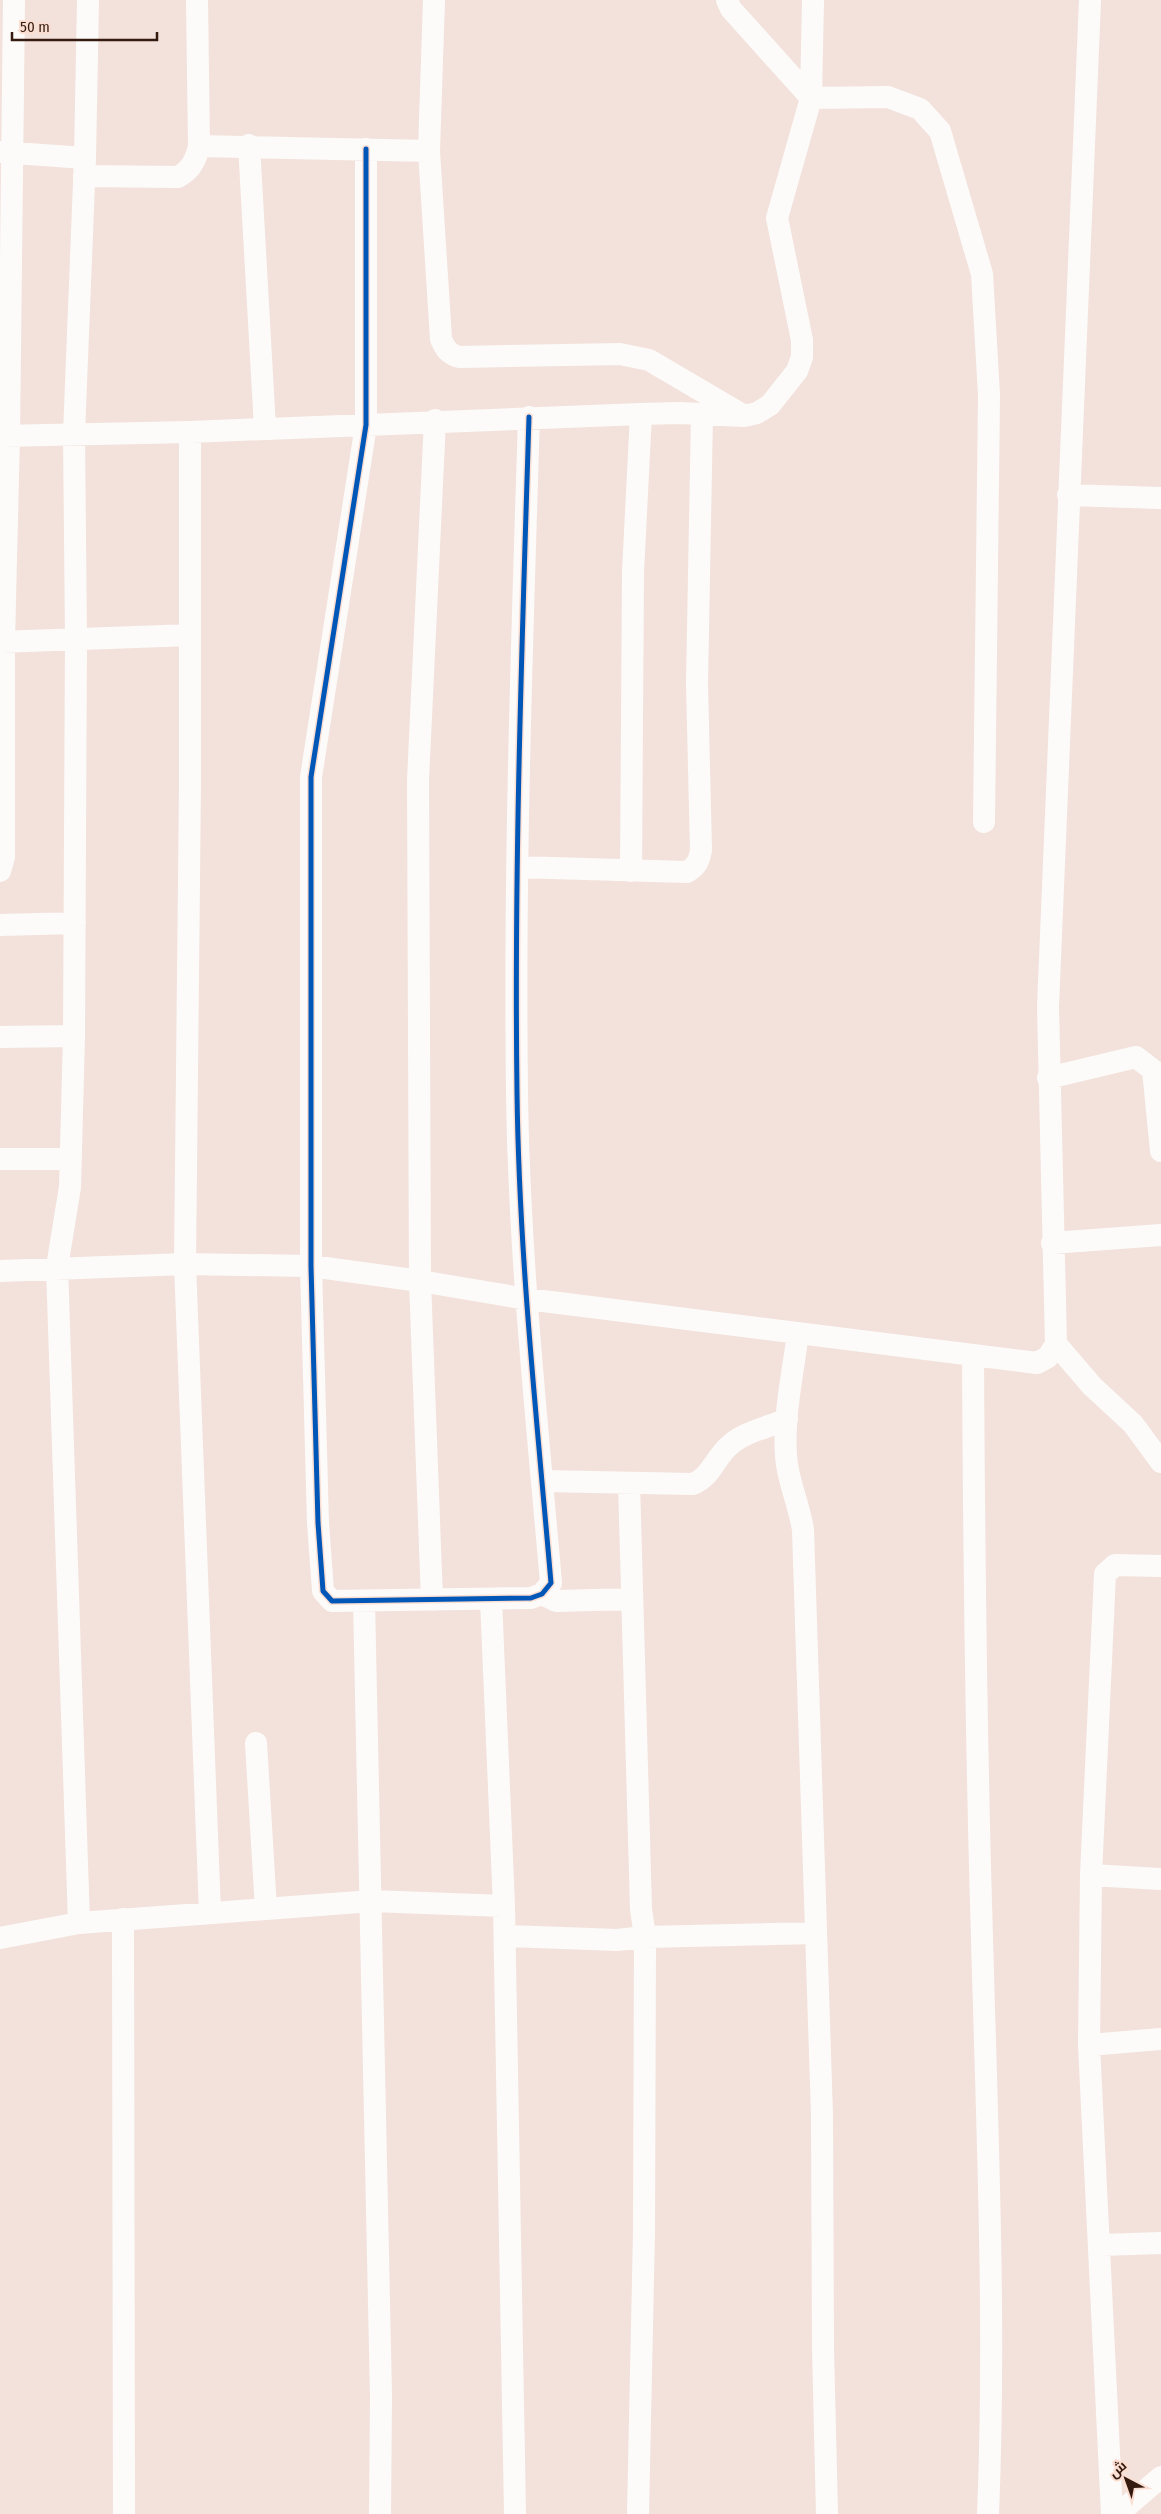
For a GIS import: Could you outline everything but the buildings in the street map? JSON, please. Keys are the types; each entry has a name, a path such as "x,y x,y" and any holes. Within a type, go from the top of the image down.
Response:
{"street":[{"path":"0,871 4,857 2,642 6,152 14,0"},
{"path":"79,1923 57,1267 70,1187 74,1036 76,639 74,434 85,167 88,0"},
{"path":"6,152 85,167 178,177 187,172 192,165 199,146 197,0"},
{"path":"434,0 430,151 440,339 450,354 459,357 620,354 649,360 744,416"},
{"path":"726,0 731,9 812,98 888,96 920,109 940,131 982,274 989,395 984,822"},
{"path":"5,436 190,432 366,425 435,420 641,414 744,416 757,413 770,404 797,371 802,356 802,340 777,218 812,98 813,0"},
{"path":"0,1271 57,1267 185,1264 311,1266 420,1281 527,1300 1037,1363 1048,1358 1056,1344 1048,1078 1048,1006 1090,0"},
{"path":"199,146 250,145 430,151"},
{"path":"250,145 265,428"},
{"path":"366,149 366,425 311,777 311,1266 318,1514 323,1591 332,1601 531,1598 542,1594 551,1583 527,1300 517,1094 518,764 530,418"},
{"path":"631,870 633,572 641,414"},
{"path":"518,867 687,872 695,868 700,861 697,684 702,414"},
{"path":"432,1600 420,1281 418,780 435,420"},
{"path":"190,432 185,1264 210,1913"},
{"path":"1068,495 1161,498"},
{"path":"2,642 190,635"},
{"path":"0,925 75,923"},
{"path":"0,1037 74,1036"},
{"path":"1048,1078 1136,1057 1153,1070 1161,1151"},
{"path":"0,1159 70,1159"},
{"path":"1052,1243 1161,1235"},
{"path":"798,1333 787,1419 787,1469 804,1530 822,2115 823,2348 828,2514"},
{"path":"1056,1344 1092,1386 1133,1424 1161,1462"},
{"path":"972,1355 976,1717 986,2092 991,2406 988,2514"},
{"path":"542,1481 694,1484 703,1480 712,1471 730,1444 787,1419"},
{"path":"629,1483 641,1909 644,1937 644,2231 638,2514"},
{"path":"1112,2514 1101,2245 1089,2045 1091,1875 1105,1574 1115,1565 1161,1566"},
{"path":"542,1594 556,1601 632,1599"},
{"path":"491,1599 505,1936 515,2514"},
{"path":"364,1601 372,1901 381,2396 380,2514"},
{"path":"256,1743 266,1909"},
{"path":"1091,1875 1161,1880"},
{"path":"0,1938 79,1923 372,1901 504,1906"},
{"path":"123,1919 124,2514"},
{"path":"505,1936 617,1940 644,1937 816,1933"},
{"path":"1089,2045 1161,2039"},
{"path":"1101,2245 1161,2243"},
{"path":"1118,2514 1161,2477"}],"cycle path":[{"path":"366,149 366,425 311,777 311,1266 318,1523 323,1591 332,1601 531,1598 542,1594 551,1583 525,1276 518,1153 516,1008 518,839 529,417"}]}
